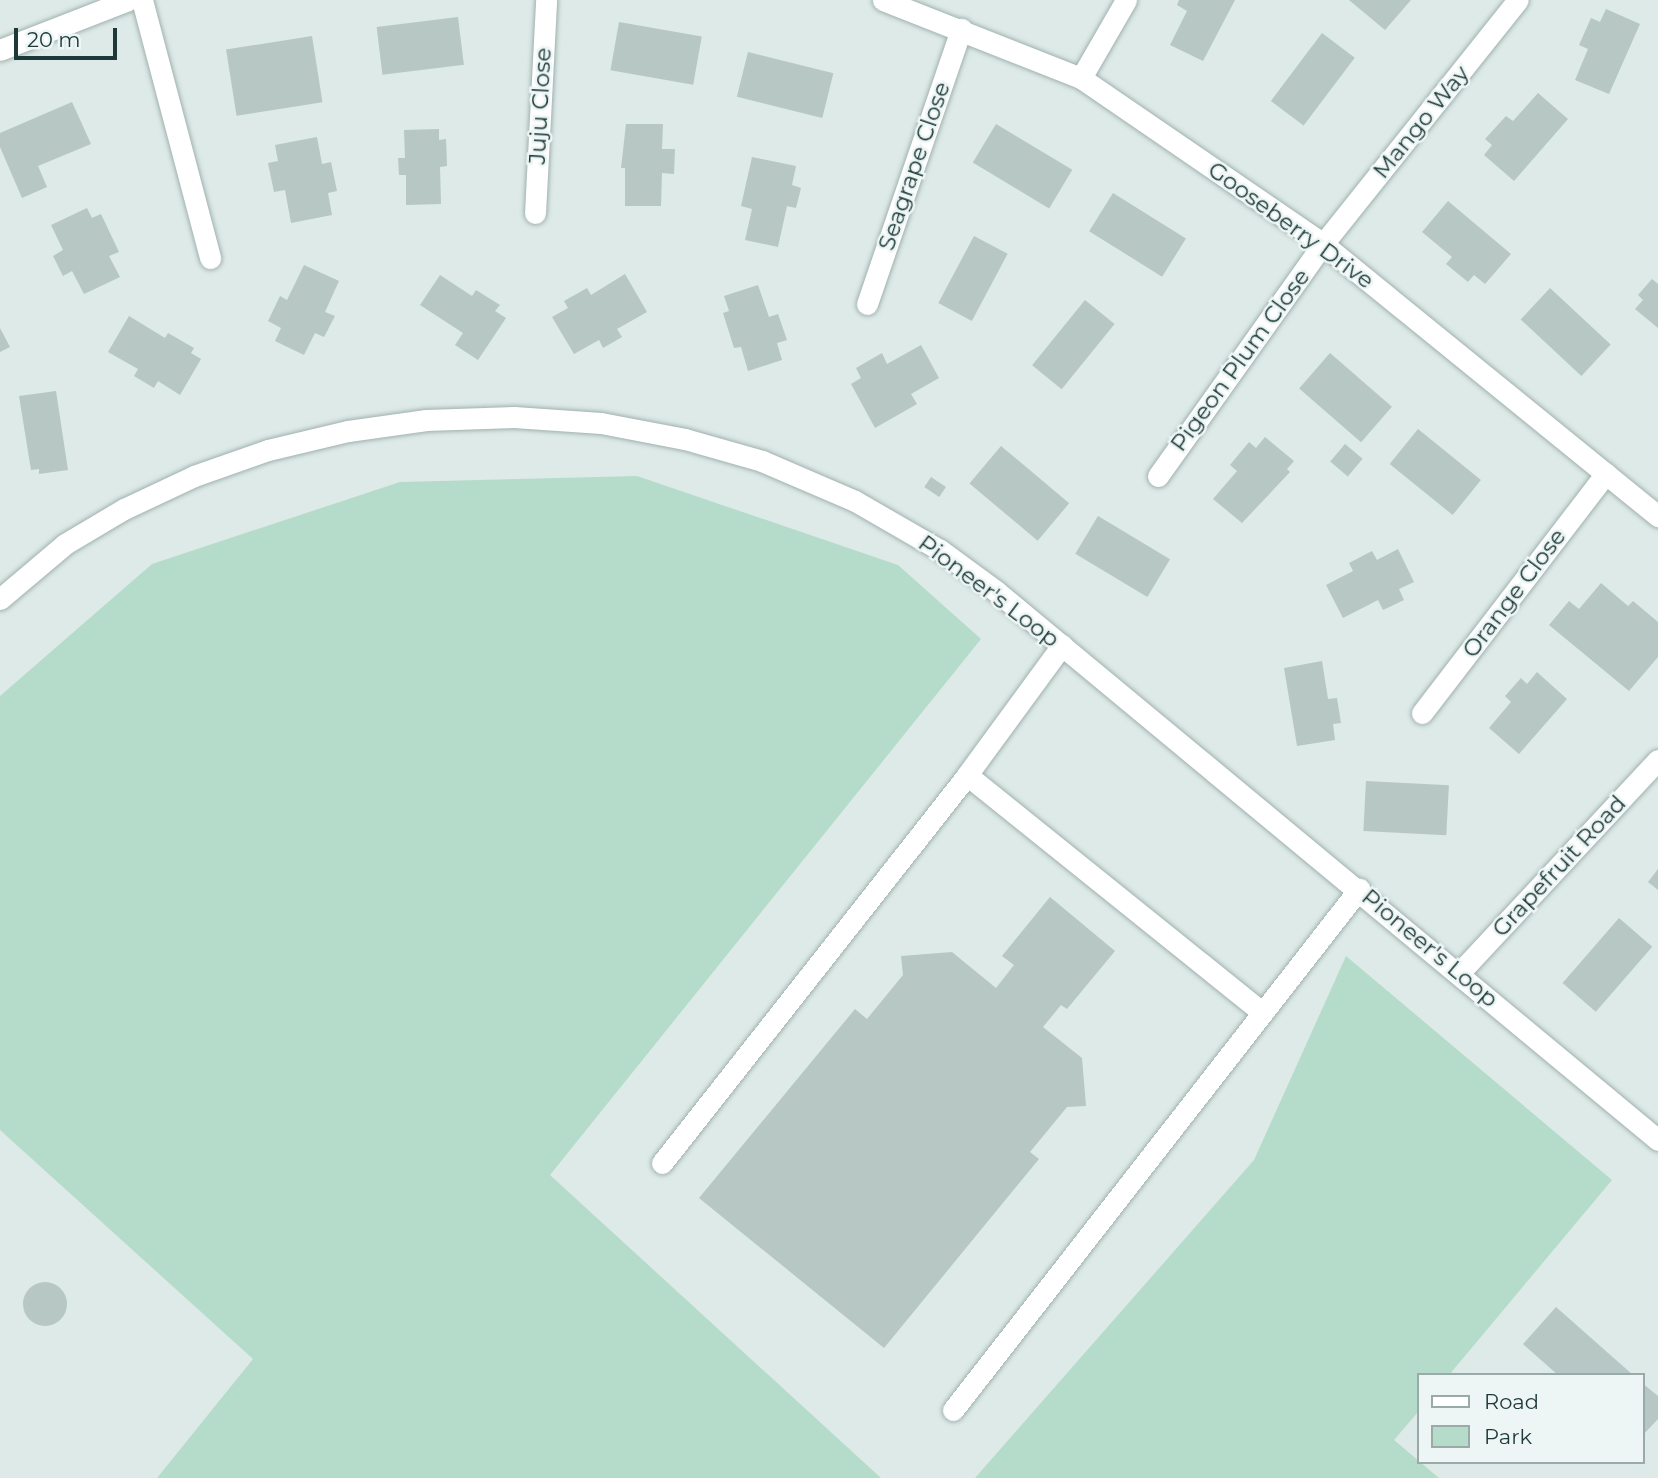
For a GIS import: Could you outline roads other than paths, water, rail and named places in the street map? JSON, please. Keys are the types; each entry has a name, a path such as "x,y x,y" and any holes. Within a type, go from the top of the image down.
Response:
{"street":[{"path":"0,50 128,0"},
{"path":"142,0 210,258"},
{"name":"Juju Close","path":"535,213 546,0"},
{"name":"Gooseberry Drive","path":"883,0 1081,78 1323,244 1606,473 1656,510"},
{"path":"1081,78 1126,0"},
{"name":"Mango Way","path":"1323,244 1518,0"},
{"name":"Seagrape Close","path":"867,304 961,29"},
{"name":"Pigeon Plum Close","path":"1158,476 1323,244"},
{"name":"Pioneer's Loop","path":"0,599 65,544 124,509 194,476 268,450 348,430 425,420 514,417 613,425 685,439 762,461 855,501 940,550 1062,645 1359,889 1658,1140"},
{"name":"Orange Close","path":"1422,713 1606,473"},
{"path":"662,1163 967,775 1062,645"},
{"name":"Grapefruit Road","path":"1460,972 1658,760"},
{"path":"967,775 1262,1012"},
{"path":"953,1410 1359,889"}]}
